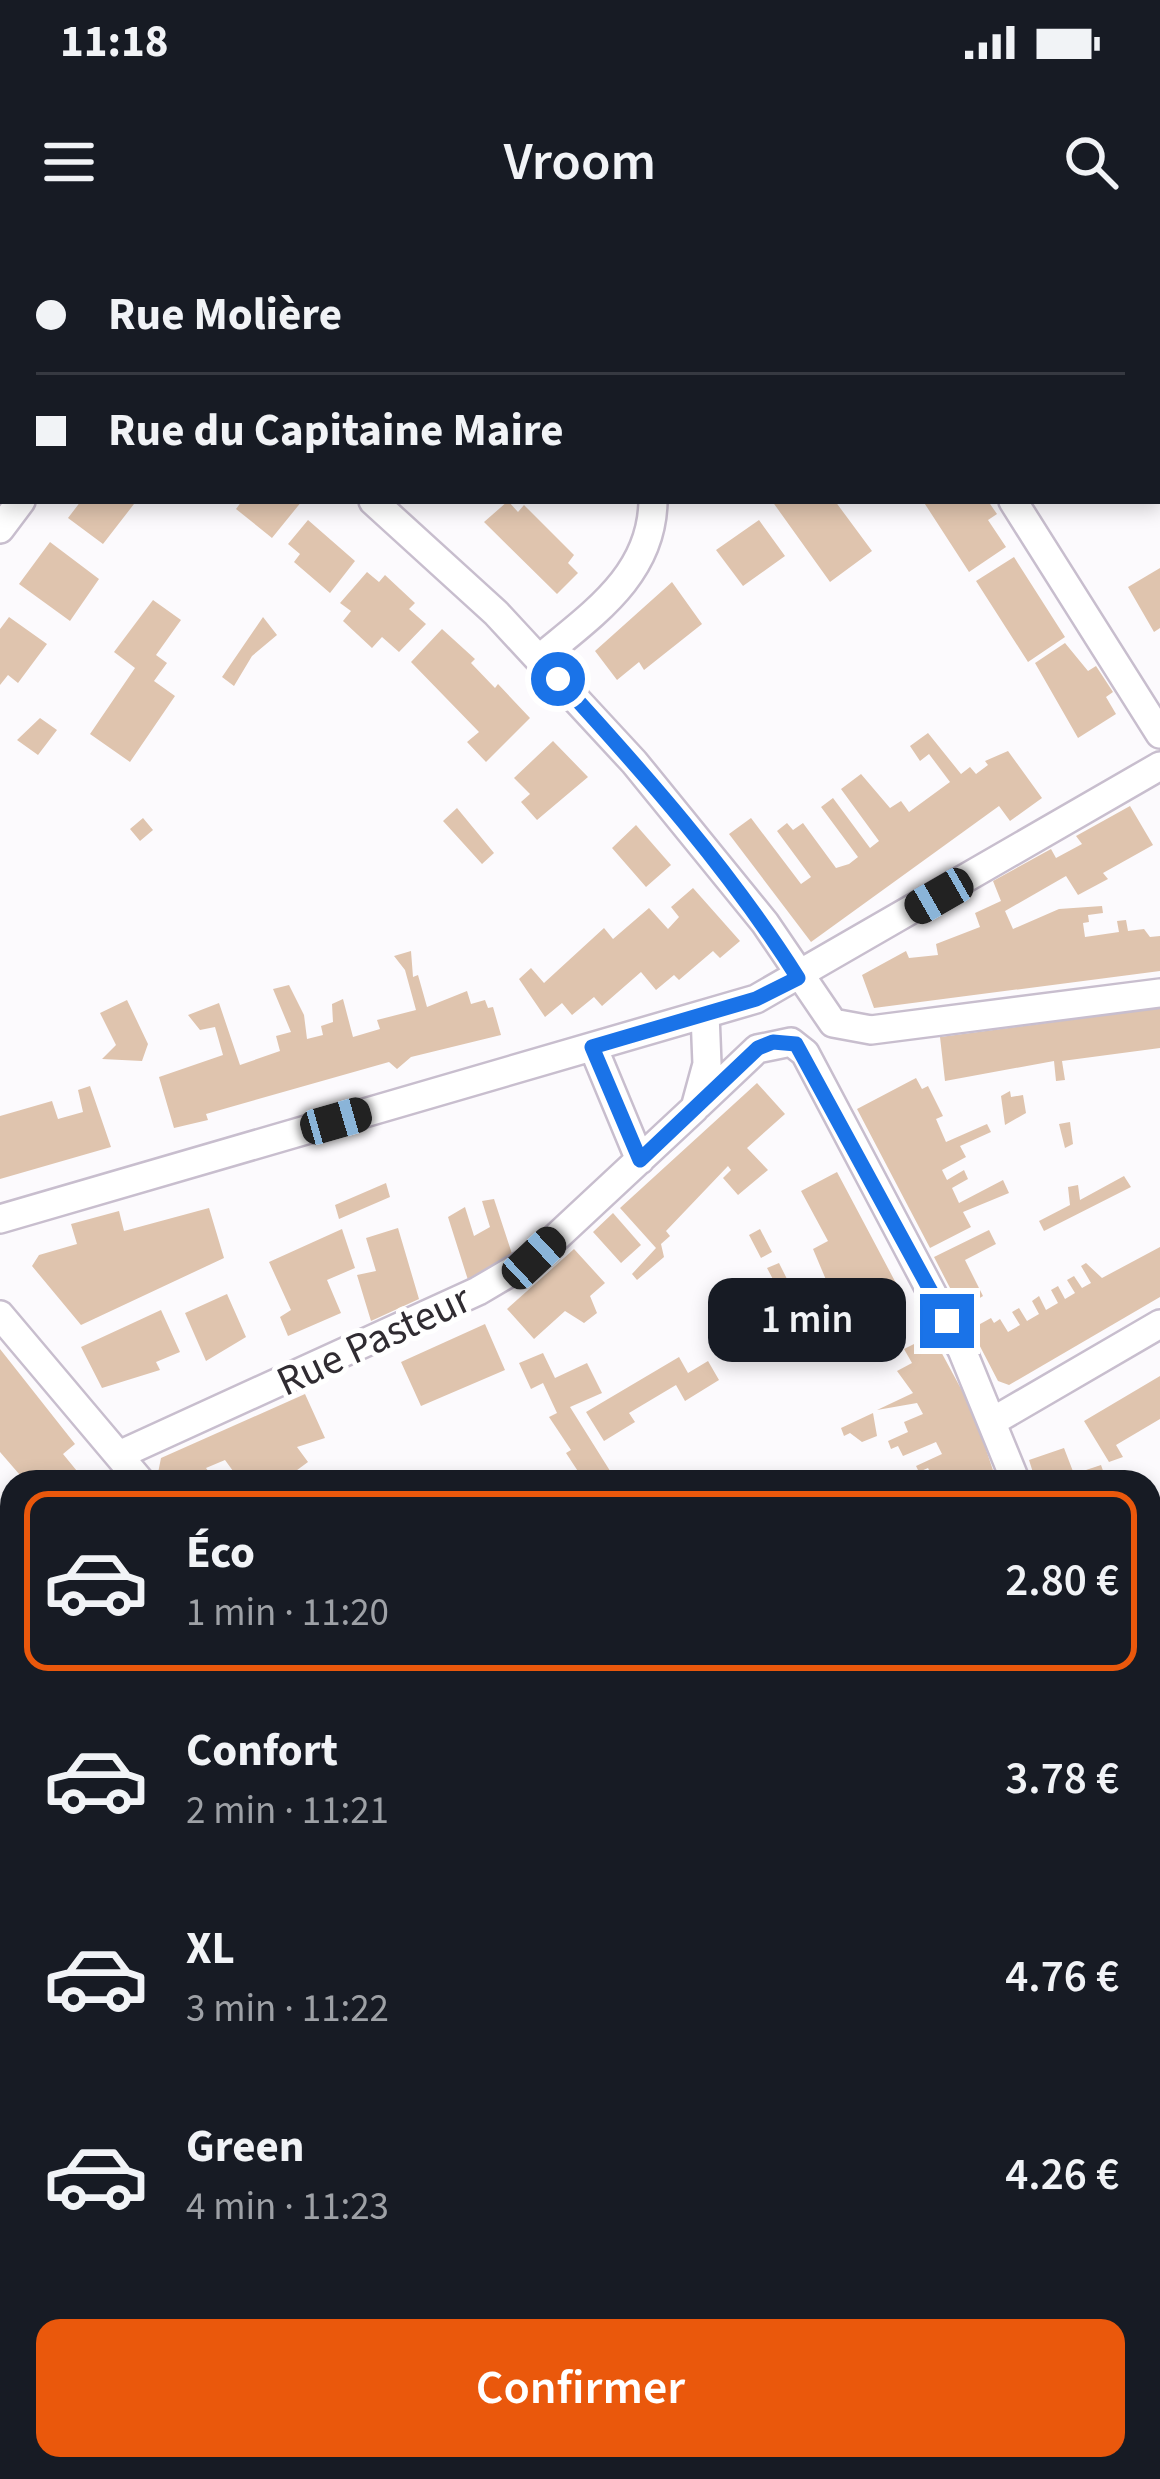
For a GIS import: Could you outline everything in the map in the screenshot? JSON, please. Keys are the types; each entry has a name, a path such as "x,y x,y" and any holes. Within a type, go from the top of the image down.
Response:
{"street":[{"path":"0,529 19,504"},
{"path":"376,504 539,659 677,812 765,923 798,978 833,1023 859,1031 1160,993"},
{"path":"539,659 625,583 644,549 652,504"},
{"path":"1014,504 1160,734"},
{"path":"0,1219 756,999 1160,766"},
{"path":"695,1108 706,1064 705,1014"},
{"name":"Rue Pasteur","path":"119,1455 498,1282 534,1258 758,1048 782,1041 801,1048 995,1420"},
{"path":"592,1047 640,1160"},
{"path":"0,1315 131,1470"},
{"path":"1012,1470 995,1420 1160,1324"}],"building":[{"path":"79,504 134,504 103,544 68,518"},
{"path":"240,504 300,504 272,538 236,509"},
{"path":"505,504 518,512 524,505 574,555 568,563 578,573 557,594 484,522"},
{"path":"774,504 837,504 872,551 830,582"},
{"path":"925,504 990,504 997,514 988,520 1006,547 969,572"},
{"path":"308,520 355,561 330,593 294,562 300,554 288,544"},
{"path":"759,520 785,556 743,586 716,550"},
{"path":"50,542 99,579 70,621 19,584"},
{"path":"1014,557 1065,637 1028,662 976,581"},
{"path":"1160,568 1160,628 1154,632 1128,587"},
{"path":"367,572 379,582 385,575 415,603 409,609 426,624 399,652 382,637 372,648 343,621 351,611 340,603"},
{"path":"672,582 702,624 644,670 639,662 617,680 595,651"},
{"path":"153,600 181,620 156,655 167,663 154,681 175,696 130,762 90,734 135,668 114,652"},
{"path":"9,617 47,644 18,683 8,675 0,685 0,629"},
{"path":"263,617 277,635 252,656 234,686 222,677"},
{"path":"442,629 475,659 471,663 495,688 498,684 530,718 486,762 467,742 479,732 411,662"},
{"path":"1065,643 1088,671 1096,666 1113,692 1106,697 1116,714 1078,738 1035,663"},
{"path":"40,718 57,730 38,755 17,740"},
{"path":"928,733 961,774 970,767 976,774 988,765 985,761 1008,751 1042,798 1010,821 999,806 811,942 729,834 751,818 801,884 811,877 777,831 787,823 793,830 803,823 836,868 849,864 858,857 821,807 833,798 870,848 879,841 841,789 861,774 890,808 901,801 909,812 950,782 929,754 920,761 910,746"},
{"path":"553,741 588,777 537,820 521,802 530,794 514,778"},
{"path":"1130,806 1153,845 1103,873 1108,879 1078,895 1066,876 1005,911 1013,929 1059,909 1102,906 1103,913 1088,915 1089,922 1083,923 1085,937 1119,932 1117,921 1126,920 1128,931 1144,929 1150,937 1160,936 1160,971 874,1008 862,975 906,951 909,958 938,955 936,944 980,927 975,913 1001,901 993,881 1051,849 1056,858 1082,844 1076,836"},
{"path":"457,808 494,853 482,864 443,821"},
{"path":"143,818 153,830 140,841 130,829"},
{"path":"636,825 671,865 646,887 612,848"},
{"path":"693,888 740,941 720,958 713,951 679,980 674,975 656,990 641,972 602,1006 594,997 572,1015 562,1003 545,1017 519,979 531,968 544,983 604,928 613,939 649,908 668,929 679,917 671,907"},
{"path":"411,951 413,977 418,975 427,1007 467,991 471,1004 485,1000 488,1008 493,1007 501,1035 411,1057 397,1069 389,1062 206,1114 208,1120 174,1128 159,1077 223,1055 215,1027 200,1030 188,1015 219,1003 240,1065 280,1051 276,1036 291,1032 273,989 289,985 304,1015 307,1039 323,1035 321,1026 333,1022 332,1004 343,999 353,1037 380,1029 377,1020 416,1010 405,970 394,956"},
{"path":"127,1000 148,1044 142,1061 102,1059 116,1045 100,1013"},
{"path":"1160,1008 1160,1048 1062,1061 1065,1080 1056,1081 1054,1061 945,1081 940,1037"},
{"path":"916,1078 922,1089 928,1086 943,1116 936,1119 946,1142 987,1124 991,1132 960,1146 966,1157 942,1170 947,1180 964,1170 968,1179 952,1188 959,1203 1003,1180 1009,1193 963,1212 971,1227 930,1248 857,1109"},
{"path":"757,1083 785,1114 747,1148 768,1170 738,1195 723,1178 731,1170 728,1166 666,1231 670,1236 661,1244 664,1257 637,1280 632,1274 656,1248 620,1208"},
{"path":"90,1086 111,1147 0,1179 0,1116 52,1101 58,1119 83,1112 78,1090"},
{"path":"1010,1091 1011,1097 1023,1095 1026,1113 1005,1125 1001,1096"},
{"path":"1070,1122 1073,1144 1065,1148 1059,1124"},
{"path":"837,1172 898,1287 864,1303 875,1324 831,1346 823,1330 843,1320 813,1249 828,1241 801,1191"},
{"path":"1124,1176 1131,1187 1044,1231 1039,1221 1070,1205 1068,1187 1078,1185 1080,1200"},
{"path":"386,1183 390,1197 339,1219 335,1205"},
{"path":"494,1199 513,1257 468,1280 448,1217 465,1207 474,1236 490,1227 482,1201"},
{"path":"209,1208 224,1258 81,1325 32,1266 39,1255 77,1244 71,1224 119,1211 124,1231"},
{"path":"613,1213 641,1245 621,1263 593,1232"},
{"path":"398,1228 419,1299 371,1321 357,1275 376,1271 366,1238"},
{"path":"342,1229 355,1268 327,1280 341,1313 288,1336 280,1317 291,1310 269,1262"},
{"path":"760,1229 772,1252 761,1258 749,1235"},
{"path":"989,1230 996,1244 965,1260 983,1296 967,1306 970,1311 964,1315 934,1257"},
{"path":"1160,1247 1160,1297 1009,1385 998,1381 971,1329 991,1318 994,1323 1000,1319 1008,1332 1020,1325 1012,1312 1019,1308 1027,1321 1039,1314 1032,1301 1039,1296 1046,1310 1058,1303 1051,1290 1058,1286 1065,1299 1075,1293 1067,1280 1074,1276 1082,1288 1091,1283 1081,1266 1086,1263 1102,1278"},
{"path":"574,1249 605,1283 590,1296 597,1313 584,1323 565,1311 534,1339 507,1309"},
{"path":"779,1263 787,1279 776,1285 767,1268"},
{"path":"227,1294 246,1337 206,1361 185,1313"},
{"path":"757,1299 783,1344 772,1350 746,1306"},
{"path":"161,1310 180,1352 156,1362 160,1370 102,1388 81,1347"},
{"path":"485,1324 505,1370 421,1406 401,1362"},
{"path":"932,1335 973,1411 993,1470 918,1470 916,1466 942,1454 936,1442 903,1456 898,1446 891,1449 888,1441 908,1432 904,1422 923,1414 917,1403 877,1410 913,1393 897,1371 912,1363 904,1349"},
{"path":"0,1349 75,1444 63,1454 76,1470 16,1470 0,1452"},
{"path":"543,1353 555,1378 587,1363 602,1393 570,1407 609,1470 577,1470 566,1453 571,1450 549,1417 557,1413 543,1383 531,1389 519,1363"},
{"path":"679,1357 688,1373 708,1361 719,1380 685,1401 676,1385 629,1413 635,1422 604,1441 586,1412"},
{"path":"1160,1376 1160,1419 1116,1445 1123,1457 1109,1462 1084,1421"},
{"path":"305,1394 325,1438 297,1447 308,1462 297,1470 232,1470 225,1460 207,1470 159,1470 161,1458"},
{"path":"873,1413 877,1436 862,1442 850,1433 844,1436 841,1428"},
{"path":"1064,1448 1072,1470 1032,1470 1029,1460"}],"route":[{"path":"558,679 677,812 765,923 798,978 756,999 592,1047 640,1160 758,1048 782,1041 796,1044 806,1053 947,1321"}]}
